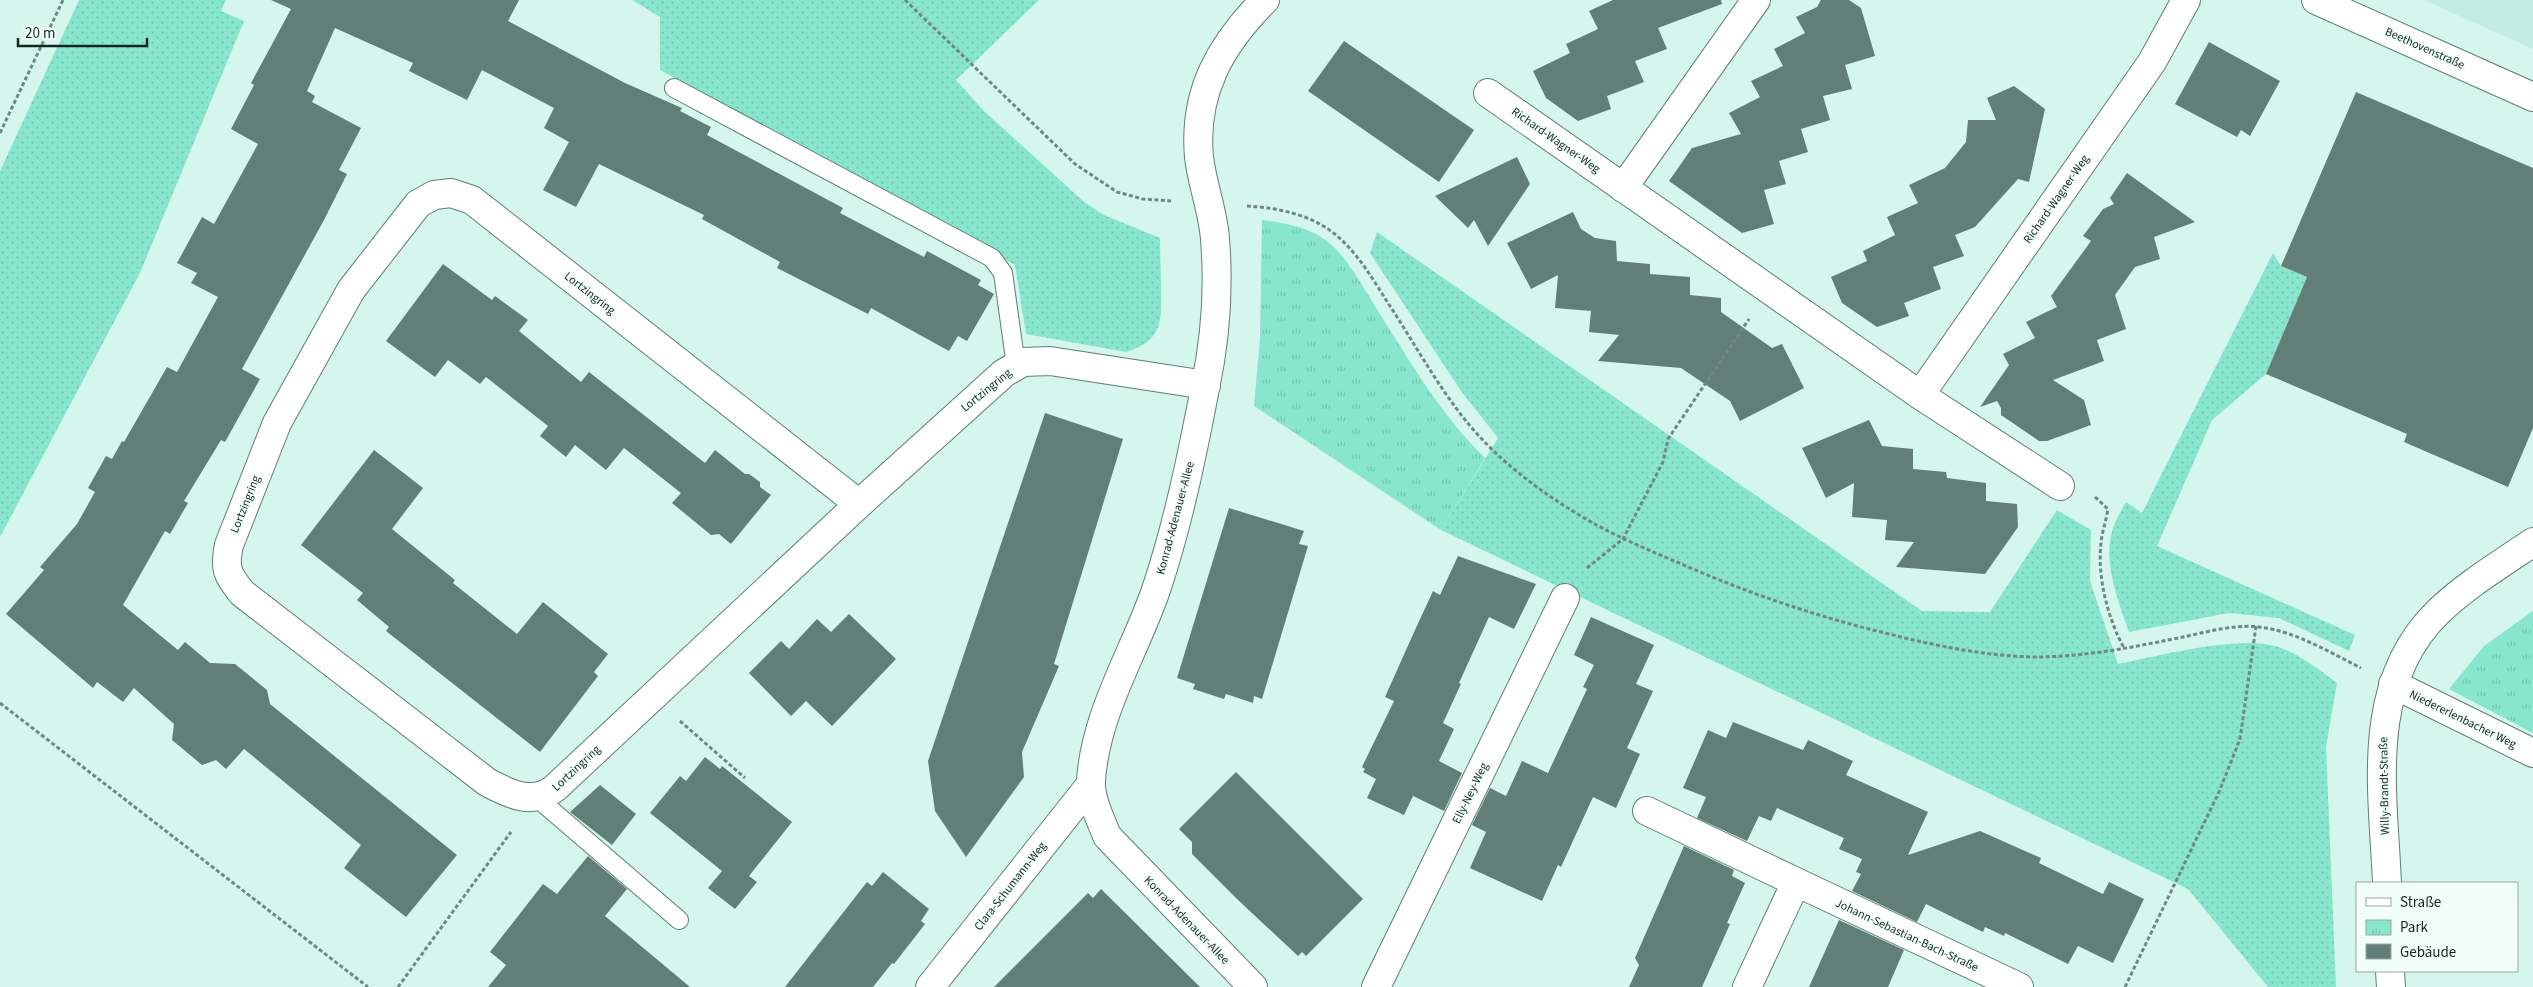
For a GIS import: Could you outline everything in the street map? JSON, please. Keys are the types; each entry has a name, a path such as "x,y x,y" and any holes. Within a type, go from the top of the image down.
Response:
{"street":[{"name":"Konrad-Adenauer-Allee","path":"1253,987 1108,836 1097,810 1091,784 1094,751 1102,722 1155,590 1175,523 1206,385 1213,334 1216,239 1199,158 1199,112 1215,64 1233,35 1265,0"},
{"path":"1623,188 1756,0"},
{"name":"Richard-Wagner-Weg","path":"1920,395 2152,62 2186,0"},
{"name":"Beethovenstraße","path":"2316,0 2533,97"},
{"name":"Richard-Wagner-Weg","path":"1488,92 1920,395 2060,486"},
{"name":"Lortzingring","path":"859,504 472,200 452,194 434,194 418,204 351,290 277,423 229,545 226,563 229,575 242,593 487,782 520,797 536,797 546,794 554,788 859,504 1004,372 1023,362 1050,361 1206,385"},
{"name":"Willy-Brandt-Straße","path":"2386,882 2381,760 2384,717 2403,657 2438,612 2533,542"},
{"name":"Elly-Ney-Weg","path":"1376,987 1565,598"},
{"name":"Niedererlenbacher Weg","path":"2393,684 2533,753"},
{"name":"Clara-Schumann-Weg","path":"930,987 1091,784"},
{"name":"Johann-Sebastian-Bach-Straße","path":"1646,811 2019,987"},
{"path":"1747,987 1796,882"},
{"path":"2390,972 2391,987"}],"lane":[{"path":"674,88 992,258 1003,273 1016,366"},
{"path":"536,797 679,920"}],"path":[{"path":"0,133 63,0"},
{"path":"905,0 1075,164 1117,192 1143,199 1262,207 1317,222 1340,238 1363,263 1451,400 1472,428 1535,486 1576,513 1623,539 1780,604 1836,621 1911,640 1997,656 2071,656 2230,628 2256,626 2277,630 2317,646 2393,684"},
{"path":"1565,598 1588,568 1623,539 1663,462 1668,439 1769,290"},
{"path":"2060,486 2072,481 2103,502 2108,509 2101,542 2102,578 2118,636 2124,648"},
{"path":"2125,987 2232,761 2245,714 2256,626"},
{"path":"652,697 745,778"},
{"path":"0,703 368,987"},
{"path":"398,987 536,797"}],"shaded area":[{"path":"2424,0 2533,0 2533,49"}],"green space":[{"path":"79,0 226,0 221,11 244,21 140,273 0,537 0,171"},
{"path":"632,0 1039,0 956,80 984,111 1084,202 1104,215 1160,238 1161,311 1160,320 1153,336 1147,342 1126,352 1026,334 1015,265 660,70 660,17"},
{"path":"1262,220 1301,228 1319,236 1335,248 1353,270 1415,369 1441,406 1454,424 1485,458 1441,530 1254,406 1260,338"},
{"path":"1377,232 1922,611 1990,612 2057,510 2091,530 2090,581 2118,664 2197,648 2240,643 2259,643 2275,646 2292,653 2337,683 2326,747 2336,987 2268,987 2188,889 1441,530 1498,438 1461,391 1370,253"},
{"path":"2273,253 2281,266 2307,277 2266,374 2212,420 2157,546 2355,635 2349,651 2279,618 2229,613 2129,632 2112,578 2110,564 2109,550 2115,523 2126,502 2142,513"},
{"path":"2533,611 2533,733 2449,689 2484,646"}],"building":[{"path":"271,0 519,0 508,21 625,83 682,108 680,111 711,127 707,135 843,208 840,213 924,257 927,251 981,280 978,285 994,294 967,341 958,336 949,351 871,308 868,314 777,268 780,262 702,219 704,215 599,164 576,207 543,190 569,142 544,128 554,108 482,70 467,100 409,71 413,63 335,28 307,91 315,96 312,102 361,128 339,170 347,174 324,220 242,369 260,379 225,442 221,440 184,501 188,503 170,534 165,531 123,605 178,650 185,642 210,663 235,664 267,690 270,704 457,855 406,917 344,868 361,845 244,749 226,769 216,760 202,765 172,740 174,724 134,688 123,702 97,682 93,688 6,614 44,570 40,567 77,524 95,492 88,488 106,456 112,459 122,441 124,442 167,367 177,372 218,297 191,283 197,273 177,263 202,217 214,224 258,144 231,129 254,85 251,83 291,9"},
{"path":"1613,0 1721,0 1722,4 1658,28 1667,49 1635,61 1644,82 1607,96 1611,109 1578,121 1546,98 1533,71 1570,53 1566,44 1598,29 1589,11"},
{"path":"1821,0 1849,0 1861,8 1875,56 1845,65 1852,89 1823,96 1830,120 1801,129 1808,152 1779,161 1786,184 1764,190 1774,224 1742,233 1669,181 1692,148 1741,134 1729,113 1760,97 1751,81 1783,66 1774,49 1805,33 1796,17 1817,7"},
{"path":"1344,41 1474,130 1439,182 1308,91"},
{"path":"2209,42 2280,81 2250,136 2241,130 2237,137 2175,104"},
{"path":"2014,86 2045,109 2029,182 2018,179 1975,227 1955,235 1964,256 1933,267 1941,289 1904,303 1909,316 1877,327 1842,303 1831,277 1867,261 1863,251 1895,235 1887,217 1918,203 1909,185 1945,168 1966,142 1968,120 1996,120 1987,98"},
{"path":"2356,92 2533,168 2533,428 2508,487 2404,442 2407,434 2266,374 2307,277 2281,266"},
{"path":"1517,157 1530,184 1488,246 1474,220 1468,228 1435,196"},
{"path":"2127,173 2195,222 2154,237 2160,259 2135,267 2115,295 2126,329 2097,340 2104,361 2053,380 2084,400 2091,425 2047,441 2039,441 2001,415 2001,408 1997,401 1980,407 2009,365 2003,354 2035,338 2026,322 2057,307 2051,296 2091,241 2083,236 2103,209 2114,204 2110,198"},
{"path":"1573,212 1581,229 1595,238 1616,241 1617,261 1650,264 1650,274 1690,277 1690,295 1721,298 1721,312 1772,348 1782,344 1804,388 1740,421 1730,401 1681,368 1598,361 1619,335 1589,332 1591,311 1555,308 1558,275 1531,289 1507,243"},
{"path":"443,264 492,300 495,296 528,320 519,331 581,382 589,372 705,463 715,450 745,474 749,474 760,482 760,487 771,495 731,544 719,534 711,535 672,503 681,493 624,448 606,470 575,445 566,457 540,436 548,426 486,377 480,384 448,360 435,377 386,341"},
{"path":"1045,413 1123,439 1054,664 1059,666 1022,752 1024,777 966,857 935,811 928,761"},
{"path":"1869,420 1882,446 1913,449 1913,469 1946,472 1947,478 1986,483 1986,501 2017,504 2018,527 1985,574 1896,567 1914,542 1885,540 1887,520 1852,517 1854,483 1826,498 1802,448"},
{"path":"374,450 423,488 392,529 455,580 453,583 517,634 543,602 608,654 594,672 598,676 540,752 386,631 389,627 357,600 363,593 301,545"},
{"path":"1229,508 1304,531 1299,544 1308,546 1262,699 1254,696 1253,703 1226,694 1224,699 1193,689 1195,684 1177,678"},
{"path":"1458,556 1536,584 1514,629 1489,617 1459,683 1461,684 1443,723 1454,729 1439,761 1462,773 1444,811 1413,796 1404,815 1367,798 1376,779 1363,772 1365,769 1362,767 1394,701 1385,697 1415,630 1433,591 1440,595"},
{"path":"849,614 896,659 832,726 806,701 791,716 749,673 781,641 789,649 817,619 831,632"},
{"path":"1591,617 1654,645 1636,684 1653,691 1627,748 1640,754 1616,808 1593,797 1561,867 1558,865 1542,901 1470,868 1486,832 1472,825 1490,788 1506,796 1522,761 1548,773 1587,689 1583,687 1594,665 1574,655"},
{"path":"1733,722 1803,750 1808,740 1853,761 1846,775 1928,812 1908,855 1980,831 2041,858 2039,863 2103,894 2109,882 2144,899 2113,963 2078,946 2068,964 2005,933 2004,936 1985,927 1983,932 1926,904 1917,922 1852,891 1861,874 1856,872 1862,859 1839,849 1844,838 1777,808 1771,821 1759,816 1747,841 1697,818 1706,797 1683,788 1708,730 1726,738"},
{"path":"705,757 720,769 722,766 792,822 749,876 757,882 735,909 708,888 722,871 650,813 680,776 686,781"},
{"path":"1236,772 1363,899 1306,956 1302,952 1298,956 1192,854 1192,842 1179,829"},
{"path":"600,785 636,814 612,845 570,812"},
{"path":"1684,846 1734,870 1732,876 1745,883 1727,923 1730,924 1702,987 1629,987 1639,965 1635,958"},
{"path":"588,856 627,889 605,916 690,987 488,987 506,965 490,952 543,884 557,894"},
{"path":"883,872 929,909 921,921 925,924 894,964 892,963 873,987 785,987 867,882 872,886"},
{"path":"1101,889 1200,987 994,987 1088,893 1093,898"},
{"path":"1839,920 1904,950 1888,987 1809,987"}]}
